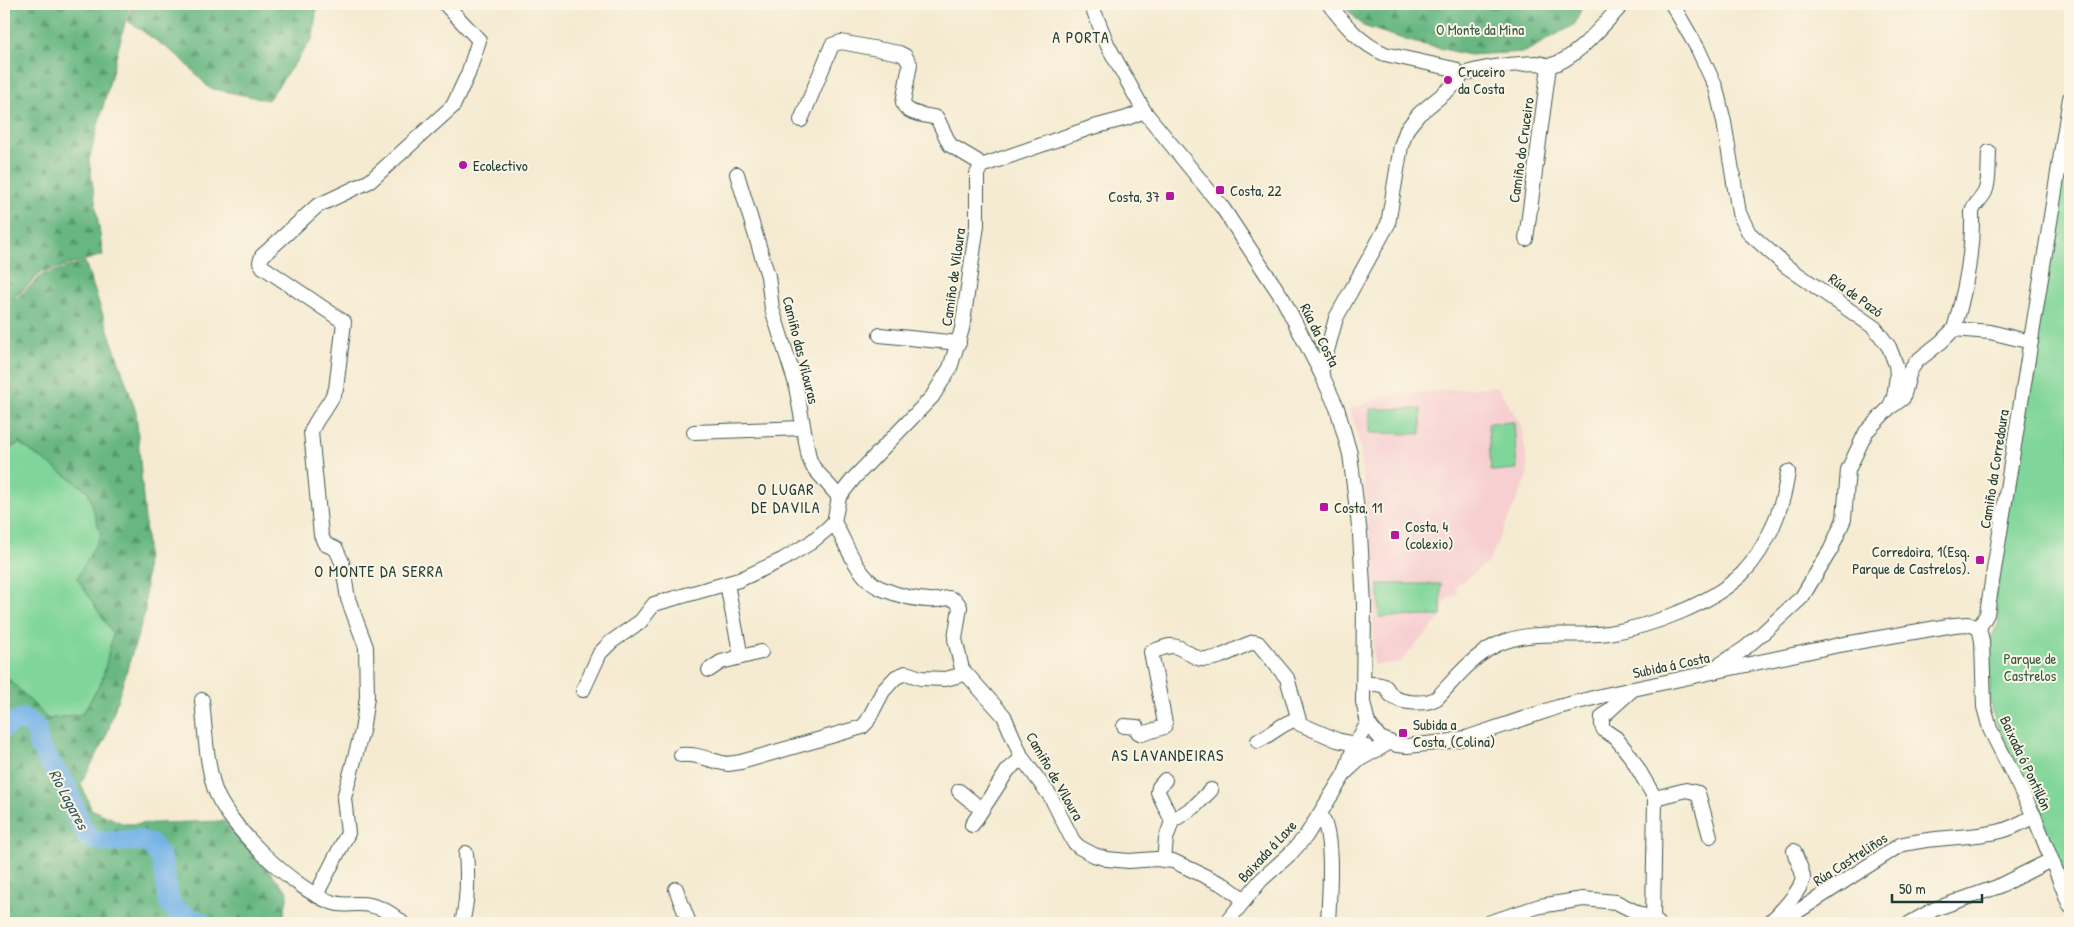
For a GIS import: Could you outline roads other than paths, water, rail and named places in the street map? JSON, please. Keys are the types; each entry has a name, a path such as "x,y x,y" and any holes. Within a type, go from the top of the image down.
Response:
{"street":[{"path":"316,895 348,833 344,798 362,731 367,697 366,647 348,600 342,562 336,549 325,544 321,535 311,432 314,424 333,398 336,388 344,322 263,267 260,262 262,256 317,206 370,181 452,106 468,74 479,40 445,4"},
{"name":"Rúa da Costa","path":"1091,4 1108,46 1144,111 1222,207 1283,299 1322,373 1337,408 1344,429 1353,475 1360,534 1364,604 1363,702 1371,728"},
{"path":"1329,4 1342,21 1374,50 1454,69 1460,75"},
{"path":"1460,75 1476,69 1537,63 1549,66 1562,61 1574,53 1623,4"},
{"name":"Rúa de Pazó","path":"1672,4 1698,49 1716,88 1724,122 1739,213 1746,228 1758,243 1779,260 1875,328 1889,347 1896,365 1896,385 1890,408"},
{"path":"801,120 832,45 841,42 899,53 905,56 910,64 903,103 905,108 909,111 937,118 950,145 977,161 981,166 1144,111"},
{"name":"Camiño do Cruceiro","path":"1526,239 1549,66"},
{"path":"1322,373 1336,318 1388,224 1401,146 1407,129 1419,114 1459,81 1460,75"},
{"name":"Camiño da Corredoura","path":"1979,628 1987,614 2070,98"},
{"path":"1706,674 1750,643 1802,597 1831,549 1844,519 1848,470 1866,432 1903,398 1910,371 1917,361 1954,330 1960,310 1972,212 1987,187 1989,152"},
{"name":"Camiño de Viloura","path":"981,166 977,174 977,225 966,303 958,343 950,368 932,397 854,478 839,497 834,522 858,566 869,580 878,587 911,597 936,600 950,598 959,603 955,639 957,654 965,674 1004,716 1022,758 1051,797 1073,841 1079,847 1107,859 1173,861 1224,885 1245,900"},
{"name":"Camiño das Vilouras","path":"737,174 768,276 772,309 794,381 806,447 813,467 839,497"},
{"path":"1954,330 1990,332 2031,342"},
{"path":"880,335 958,343"},
{"path":"694,432 802,428"},
{"path":"1364,684 1382,684 1396,698 1419,704 1431,702 1477,657 1496,645 1537,634 1607,633 1640,627 1700,602 1742,574 1767,538 1785,494 1788,472"},
{"path":"583,690 600,653 611,642 641,621 654,604 727,584 782,560 810,543 834,522"},
{"path":"727,584 741,657"},
{"name":"Subida á Costa","path":"1371,728 1389,743 1397,745 1417,745 1469,737 1558,707 1839,645 1946,626 1968,624 1979,628"},
{"name":"Baixada ó Pontillón","path":"1979,628 1982,641 1984,707 1990,729 2034,816 2070,906"},
{"path":"1124,726 1137,727 1138,732 1142,734 1164,727 1166,723 1151,652 1170,646 1177,647 1198,658 1208,659 1216,658 1254,642 1258,643 1287,678 1297,719 1304,726 1360,750 1389,743"},
{"path":"709,670 721,662 761,652"},
{"path":"681,755 700,755 728,764 841,734 862,727 867,722 883,691 896,677 906,673 921,678 945,679 965,674"},
{"path":"1488,923 1540,906 1583,899 1616,902 1655,922 1655,798 1632,757 1602,726 1602,717 1634,689"},
{"path":"202,700 206,744 214,788 232,821 294,882 329,902 341,905 360,904 382,908 402,923"},
{"path":"1258,741 1269,736 1288,722 1297,719"},
{"name":"Baixada á Laxe","path":"1226,923 1261,880 1291,853 1306,836 1360,750 1371,728"},
{"path":"972,825 1008,770 1022,758"},
{"path":"1165,780 1159,787 1158,792 1172,821"},
{"path":"1164,860 1166,838 1172,821 1194,807 1210,790"},
{"path":"1655,798 1686,790 1698,793 1710,836"},
{"path":"959,791 981,809"},
{"path":"1320,814 1327,826 1329,863 1328,923"},
{"name":"Rúa Castreliños","path":"1777,923 1801,910 1900,845 1989,834 2004,830 2034,816"},
{"path":"1769,923 1786,905 1802,881 1801,870 1794,851"},
{"path":"462,923 469,883 466,853"},
{"path":"1910,923 1934,909 1997,888 2051,860"},
{"path":"676,889 689,923"}],"waterway":[{"name":"Río Lagares","path":"4,728 9,723 23,719 36,728 39,746 66,786 79,821 89,838 103,842 140,840 153,846 162,861 169,902 177,912 201,923"}],"place":[{"name":"Cruceiro da Costa","path":"1448,80"},
{"name":"Ecolectivo","path":"463,165"},
{"name":"Costa, 22","path":"1220,190"},
{"name":"Costa, 37","path":"1170,196"},
{"name":"Costa, 11","path":"1324,507"},
{"name":"Costa, 4 (colexio)","path":"1395,535"},
{"name":"Corredoira, 1(Esq. Parque de Castrelos).","path":"1980,560"},
{"name":"Subida a Costa, (Colina)","path":"1403,733"}],"district":[{"name":"A PORTA","path":"1081,37"},
{"name":"O LUGAR DE DAVILA","path":"786,498"},
{"name":"O MONTE DA SERRA","path":"379,571"},
{"name":"AS LAVANDEIRAS","path":"1168,755"}],"park label":[{"name":"O Monte da Mina","path":"1480,29"},
{"name":"Parque de Castrelos","path":"2030,666"}]}
